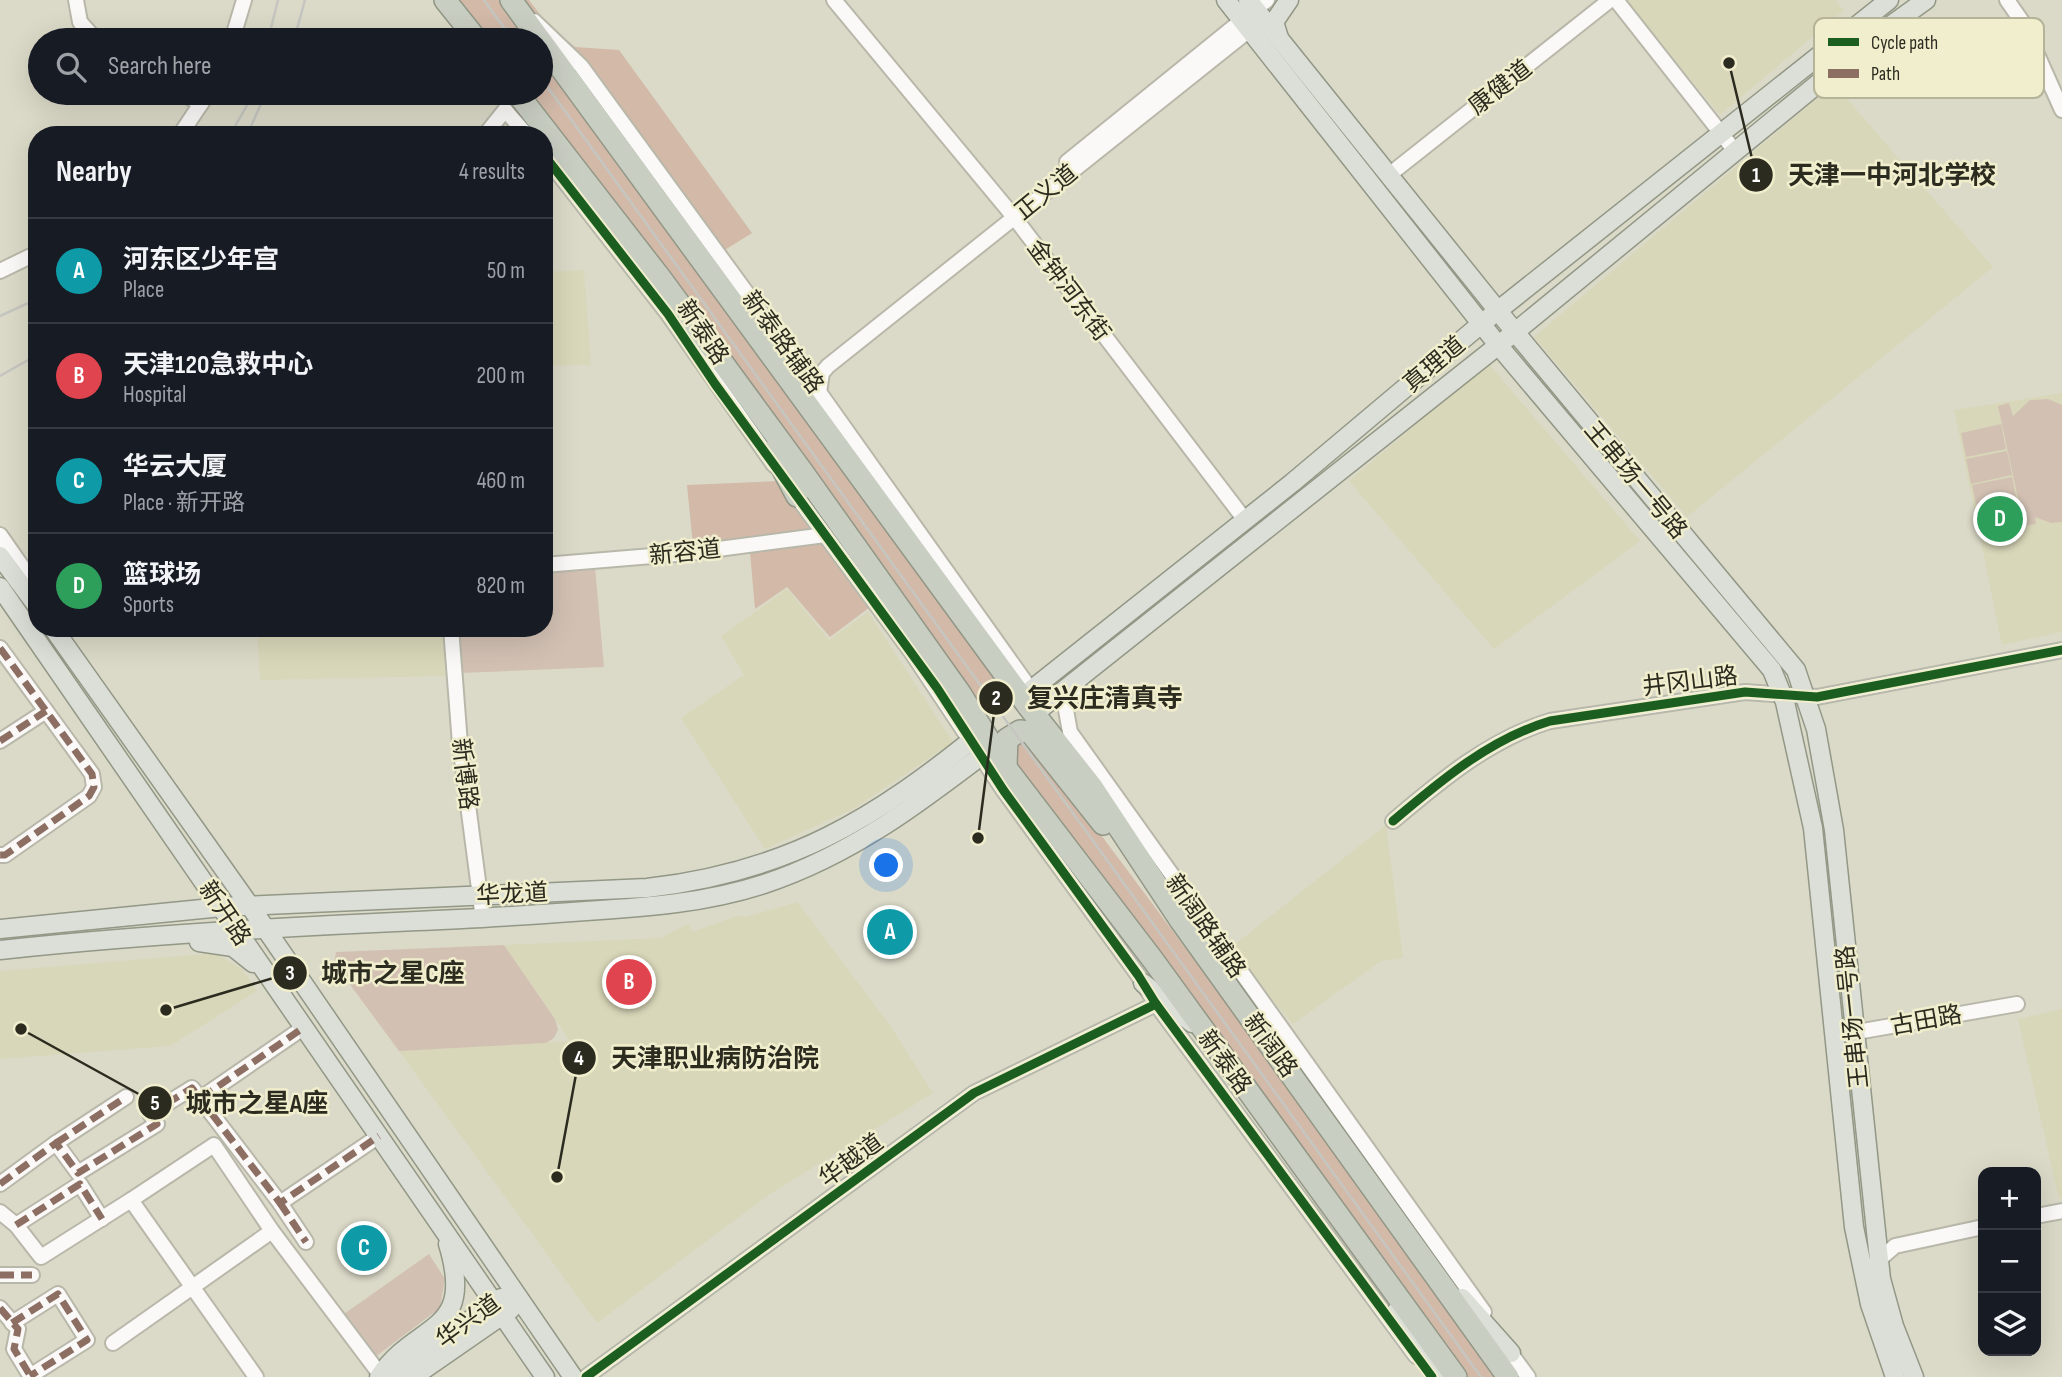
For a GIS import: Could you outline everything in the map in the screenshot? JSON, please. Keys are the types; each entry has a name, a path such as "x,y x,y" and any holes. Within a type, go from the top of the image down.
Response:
{"highway":[{"path":"445,0 467,28"},
{"name":"新阔路","path":"514,4 531,28"},
{"name":"新阔路","path":"553,59 1035,713 1149,860 1431,1268 1506,1365"},
{"path":"515,105 534,126"},
{"path":"553,147 600,199 693,323 718,372 776,456 797,496"},
{"name":"新泰路","path":"693,323 960,693 981,744 1007,769 1153,960 1456,1377"},
{"path":"1007,769 1004,751 1007,739 1020,730 1030,732 1082,800 1149,860"}],"main road":[{"name":"王串场一号路","path":"1226,0 1254,13 1515,332 1788,658 1808,700 1834,830 1878,1259 1886,1299 1914,1377"},
{"path":"1286,54 1274,22 1287,0"},
{"name":"真理道","path":"1866,18 1889,0"},
{"name":"真理道","path":"1903,18 1926,0"},
{"name":"王串场一号路","path":"1254,13 1481,324"},
{"name":"真理道","path":"1031,690 1245,520 1481,324 1814,59"},
{"name":"真理道","path":"1035,713 1515,332 1814,88"},
{"name":"王串场一号路","path":"1475,287 1498,311"},
{"name":"王串场一号路","path":"1456,302 1481,324"},
{"name":"王串场一号路","path":"1481,324 1476,327 1498,345 1766,662 1782,693 1794,738"},
{"path":"0,556 28,595"},
{"name":"新开路","path":"0,587 6,602 28,633"},
{"name":"新开路","path":"31,637 234,922 272,984 442,1228 493,1312 545,1377"},
{"name":"新开路","path":"58,637 265,927 573,1377"},
{"name":"王串场一号路","path":"1782,693 1813,828 1854,1227 1862,1273 1878,1331 1895,1377"},
{"path":"0,950 234,922 265,927 483,919 680,904 765,884 856,845 907,813 981,744"},
{"name":"华龙道","path":"0,929 144,915 234,922 250,906 657,887 705,880 759,866 810,847 858,822 981,744"},
{"path":"234,922 297,975"},
{"path":"50,946 93,951 221,943 243,953 272,984"},
{"path":"1143,983 1202,1031"},
{"path":"383,1376 394,1359 448,1317 454,1297 454,1276 442,1228"},
{"path":"486,1252 493,1312 526,1324 545,1336"},
{"path":"1376,1270 1438,1377"},
{"name":"华兴道","path":"413,1377 455,1339 517,1296"},
{"name":"华兴道","path":"383,1376 455,1339"}],"street":[{"path":"76,0 80,22 85,28"},
{"path":"236,28 244,0"},
{"name":"金钟河东街","path":"834,0 1011,214 1245,520"},
{"path":"1272,67 1254,13 1273,0"},
{"name":"正义道","path":"820,392 822,373 828,366 1254,13 1287,0"},
{"name":"康健道","path":"1389,175 1610,0"},
{"path":"1616,0 1735,150"},
{"path":"2007,0 2019,18"},
{"name":"新泰路辅路","path":"514,4 542,28"},
{"name":"新泰路辅路","path":"553,38 581,66 820,392 1031,690"},
{"path":"2044,71 2062,110"},
{"path":"186,126 200,105"},
{"path":"492,126 508,105"},
{"path":"513,105 523,126"},
{"name":"新泰路","path":"553,167 668,314 825,535 981,744 1156,1004 1432,1377"},
{"name":"正义道","path":"796,360 813,365 823,360 1011,214"},
{"path":"0,271 28,257"},
{"path":"0,535 28,575"},
{"name":"新容道","path":"553,564 688,553 825,535"},
{"name":"新博路","path":"452,637 460,744 483,919"},
{"path":"0,648 6,669 46,711 92,774 94,787 89,796 5,855 0,855"},
{"name":"井冈山路","path":"1393,823 1487,750 1538,725 1592,713 1745,692 1782,693 1808,700 2062,653"},
{"name":"新阔路辅路","path":"1084,673 1068,701 1068,726 1149,860 1460,1278 1506,1365 1528,1377"},
{"path":"0,741 46,711"},
{"name":"华越道","path":"586,1377 974,1093 1156,1004"},
{"name":"古田路","path":"1834,1036 2017,1004"},
{"path":"201,1098 303,1028"},
{"path":"56,1143 78,1173 157,1124 150,1114 192,1088 280,1203 306,1242"},
{"path":"0,1184 126,1097"},
{"path":"280,1203 379,1136"},
{"path":"0,1212 16,1225 41,1257 214,1144 272,1231 383,1376"},
{"path":"16,1225 80,1184 102,1219"},
{"path":"131,1200 256,1377"},
{"path":"2041,1215 2062,1211"},
{"path":"1862,1273 1895,1246 1978,1228"},
{"path":"113,1343 272,1231"},
{"path":"0,1275 32,1275"},
{"path":"0,1308 12,1323 18,1329 14,1349 31,1376 87,1340 58,1294 12,1323"}],"shaded area":[{"path":"459,0 529,0 553,28 480,28"},
{"path":"1626,0 1835,0 1844,10 1835,18 1814,18 1814,35 1720,115"},
{"path":"553,28 575,47 619,50 752,233 696,268 1007,696 983,712 806,462 538,105 553,105"},
{"path":"1817,98 1846,98 1993,267 1687,517 1534,337"},
{"path":"584,270 591,365 553,366 553,272"},
{"path":"1488,363 1640,541 1494,649 1349,481"},
{"path":"2062,393 2062,632 2002,645 1954,410"},
{"path":"2048,399 2062,405 2062,522 2051,523 2035,517 2036,524 2024,526 1998,406 2009,403 2013,416 2030,400"},
{"path":"2001,424 2006,449 1966,457 1961,433"},
{"path":"2007,451 2012,475 1971,484 1966,459"},
{"path":"2012,477 2017,501 1977,510 1972,485"},
{"path":"779,481 870,607 830,637 787,587 755,609 749,541 693,545 687,485"},
{"path":"2018,503 2023,527 1982,536 1977,511"},
{"path":"595,567 604,667 461,673 459,637 553,637 553,571"},
{"path":"787,589 829,640 868,612 953,742 853,809 765,849 681,718 744,675 721,636"},
{"path":"258,637 443,637 445,676 260,680"},
{"path":"1021,737 1034,745 1262,1051 1499,1377 1466,1377 1012,763 1010,755"},
{"path":"1386,825 1403,958 1381,961 1293,1024 1229,949"},
{"path":"797,902 889,1024 933,1093 770,1194 597,1323 399,1051 570,1041 504,945 661,938 688,924 693,932 736,916 746,917"},
{"path":"504,945 555,1019 558,1030 554,1038 546,1043 399,1051 334,963 336,952"},
{"path":"216,953 242,969 257,991 170,1046 0,1059 0,971"},
{"path":"2062,1009 2062,1199 2059,1199 2018,1019"},
{"path":"429,1254 445,1279 440,1308 375,1357 344,1314"}],"railway":[{"path":"271,28 278,0"},
{"path":"297,28 305,0"},
{"path":"484,0 504,28"},
{"path":"553,95 1481,1377"},
{"path":"235,126 247,105"},
{"path":"251,126 261,105"},
{"path":"0,316 28,303"},
{"path":"0,376 28,360"}],"marked path":[{"path":"0,648 92,774 94,787 89,796 5,855 0,855"},
{"path":"0,741 46,711"},
{"path":"201,1098 303,1028"},
{"path":"0,1184 56,1143 78,1173 157,1124 150,1114 192,1088 280,1203 379,1136"},
{"path":"56,1143 126,1097"},
{"path":"16,1225 80,1184 102,1219"},
{"path":"280,1203 306,1242"},
{"path":"0,1275 32,1275"},
{"path":"12,1323 58,1294 87,1340 30,1376"},
{"path":"0,1308 18,1329 14,1349 31,1377"}],"cycle path":[{"path":"553,167 668,314 715,384 937,688 1004,791 1138,975 1156,1004 1432,1377"},
{"path":"1393,821 1486,750 1550,721 1745,692 1817,697 2062,650"},
{"path":"586,1377 974,1093 1156,1004"}],"place":[{"name":"天津一中河北学校","path":"1729,63"},
{"name":"篮球场","path":"2000,519"},
{"name":"复兴庄清真寺","path":"978,838"},
{"name":"河东区少年宫","path":"890,932"},
{"name":"天津120急救中心","path":"629,982"},
{"name":"城市之星C座","path":"166,1010"},
{"name":"城市之星A座","path":"21,1029"},
{"name":"天津职业病防治院","path":"557,1177"},
{"name":"华云大厦","path":"364,1248"}]}
